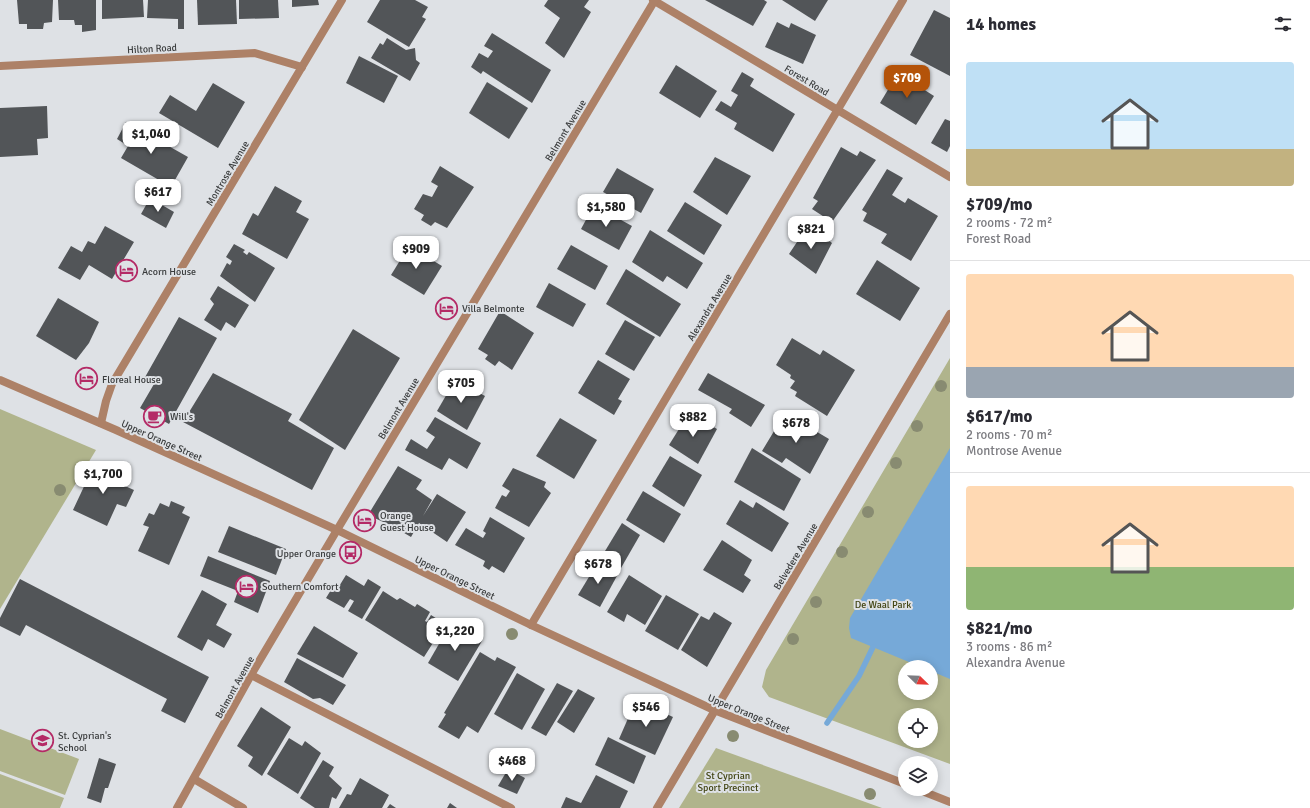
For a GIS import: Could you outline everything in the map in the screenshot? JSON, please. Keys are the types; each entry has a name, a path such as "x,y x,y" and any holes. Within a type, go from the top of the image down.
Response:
{"street":[{"name":"Montrose Avenue","path":"101,423 112,384 342,0"},
{"name":"Forest Road","path":"654,0 950,176"},
{"name":"Belmont Avenue","path":"177,808 251,675 336,530 654,0"},
{"name":"Alexandra Avenue","path":"531,625 903,0"},
{"name":"Hilton Road","path":"0,66 255,53 302,67"},
{"name":"Belvedere Avenue","path":"657,808 950,314"},
{"name":"Upper Orange Street","path":"0,380 101,423 336,530 531,625 714,710 898,781"},
{"path":"251,675 511,808"},
{"path":"194,779 244,808"},
{"path":"935,796 950,802"}],"green space":[{"name":"De Waal Park","path":"950,358 950,764 938,760 938,756 928,756 907,748 938,748 938,708 898,708 898,745 769,697 762,687 766,670"},
{"path":"0,409 96,450 0,609"},
{"path":"0,729 79,759 65,795 0,771"},
{"name":"St Cyprian Sport Precinct","path":"716,748 882,808 679,808"},
{"path":"0,774 64,798 60,808 0,808"}],"water":[{"path":"950,448 950,679 938,674 938,660 904,660 851,638 849,628 850,618"}],"building":[{"path":"17,0 53,0 52,22 44,23 43,29 27,29 27,24 19,24"},
{"path":"58,0 96,0 96,30 82,32 82,25 75,25 74,20 59,20"},
{"path":"102,0 143,0 144,17 102,19"},
{"path":"148,0 184,0 184,29 178,29 178,19 147,18"},
{"path":"197,0 236,0 237,24 198,25"},
{"path":"239,0 278,0 279,18 239,19"},
{"path":"292,0 318,0 319,5 292,7"},
{"path":"380,0 415,0 428,7 422,17 426,19 409,47 367,22"},
{"path":"548,0 589,0 584,7 591,12 564,58 545,43 560,18 544,6"},
{"path":"705,0 764,0 767,2 753,26"},
{"path":"782,0 828,0 815,21"},
{"path":"934,10 950,18 950,76 910,55"},
{"path":"777,22 789,28 791,23 816,35 803,64 765,47"},
{"path":"492,33 551,70 532,103 483,71 481,74 471,67 479,53 488,58 493,51 484,46"},
{"path":"387,38 406,50 415,48 416,60 420,63 410,81 371,58 380,43 383,45"},
{"path":"359,56 398,76 384,103 346,83"},
{"path":"676,65 717,91 700,118 659,93"},
{"path":"742,72 754,79 750,86 795,114 773,152 734,129 737,123 715,110 721,101 731,107 738,95 731,91"},
{"path":"898,73 934,96 916,125 880,103"},
{"path":"487,82 528,108 509,139 469,113"},
{"path":"213,83 245,102 218,148 159,113 170,95 196,111"},
{"path":"47,106 48,138 37,139 38,155 0,157 0,108"},
{"path":"945,119 950,121 950,146 947,152 931,143"},
{"path":"126,122 188,157 171,187 121,158 128,146 117,139"},
{"path":"841,147 857,156 860,151 876,160 832,222 812,209 818,201 813,198"},
{"path":"715,157 751,176 727,215 693,192"},
{"path":"440,166 474,187 447,228 435,222 431,226 421,220 424,215 414,209 423,194 432,197 438,186 431,182"},
{"path":"617,168 654,189 641,213 603,192"},
{"path":"887,169 903,178 892,195 905,203 908,198 938,216 911,261 881,243 887,234 863,221 867,213 862,210"},
{"path":"275,186 302,201 296,212 309,219 287,259 242,234 253,213 258,216"},
{"path":"150,198 174,212 166,228 141,214"},
{"path":"685,202 722,225 704,255 667,231"},
{"path":"594,205 632,226 619,250 581,229"},
{"path":"105,226 134,242 112,279 89,265 80,280 58,268 71,246 82,252 88,241 95,244"},
{"path":"811,227 832,243 816,274 789,254 801,236 805,239"},
{"path":"650,230 703,263 687,289 667,276 663,282 632,262"},
{"path":"234,244 245,250 243,252 247,255 249,252 275,268 255,302 220,276 227,263 230,265 232,261 226,257"},
{"path":"571,245 608,266 595,290 557,269"},
{"path":"409,246 442,266 424,295 391,275"},
{"path":"877,260 920,288 900,321 856,294"},
{"path":"626,269 681,304 660,337 606,304"},
{"path":"549,283 586,304 573,327 536,307"},
{"path":"218,286 249,305 235,328 226,322 221,331 204,320 214,304 210,299"},
{"path":"58,298 99,322 89,343 76,360 36,336"},
{"path":"500,311 534,333 512,370 499,361 495,366 485,359 488,355 478,349"},
{"path":"179,317 217,338 169,424 140,408 154,384 144,379"},
{"path":"625,320 655,337 634,371 605,354"},
{"path":"353,329 400,358 345,450 299,420"},
{"path":"792,338 820,355 823,350 855,370 827,416 795,396 797,392 790,388 795,381 790,378 791,375 776,365"},
{"path":"598,360 630,379 618,399 622,401 614,415 578,393"},
{"path":"213,373 292,414 288,421 334,448 312,490 183,422"},
{"path":"708,373 765,405 751,427 729,413 732,409 698,390"},
{"path":"455,380 485,396 467,430 437,411"},
{"path":"689,413 717,429 698,464 669,445"},
{"path":"785,413 829,439 810,474 786,458 782,463 762,451"},
{"path":"435,417 481,443 467,469 449,458 442,470 405,450 411,439 427,449 435,437 426,431"},
{"path":"560,418 597,440 574,479 536,456"},
{"path":"752,448 801,479 784,511 734,482"},
{"path":"670,456 702,475 684,507 652,486"},
{"path":"95,463 128,479 125,486 134,490 126,507 117,504 107,526 73,510"},
{"path":"398,466 422,480 416,489 432,500 423,516 437,494 466,512 447,542 419,523 411,537 368,515"},
{"path":"513,468 546,482 544,487 551,493 529,527 495,508 502,495 506,497 510,491 502,486"},
{"path":"643,491 681,514 664,543 626,520"},
{"path":"740,500 753,508 756,502 789,523 772,552 726,524"},
{"path":"171,501 185,507 182,513 190,517 169,565 138,551 149,527 143,525 149,513 154,515 160,503 169,507"},
{"path":"490,517 525,538 504,573 492,566 489,570 483,566 485,561 455,545 466,528 483,538 486,533 483,531"},
{"path":"622,523 640,535 621,568 602,556"},
{"path":"229,526 286,549 276,575 218,552"},
{"path":"722,540 752,560 744,575 751,580 743,593 703,570"},
{"name":"Southern Comfort","path":"208,556 270,581 258,613 234,602 238,591 200,576"},
{"path":"598,562 618,574 600,607 578,595"},
{"path":"346,575 364,586 368,579 381,587 362,619 348,611 354,601 350,599 344,608 326,598 334,585 338,588"},
{"path":"629,575 662,596 645,625 627,614 624,622 607,612"},
{"path":"20,579 209,677 185,723 161,711 167,699 26,625 20,636 0,626 0,618"},
{"path":"202,590 227,604 216,625 232,634 224,648 208,639 202,651 177,637"},
{"path":"383,591 397,600 400,598 415,607 417,604 430,612 425,621 427,622 431,615 445,624 424,657 365,620"},
{"path":"666,595 699,614 678,650 645,631"},
{"path":"714,612 732,623 707,667 681,650 701,616 709,620"},
{"path":"451,623 482,641 458,681 428,663"},
{"path":"314,626 358,653 343,678 297,654"},
{"path":"480,652 495,661 497,657 516,667 478,733 467,726 459,739 438,727 446,714 444,713"},
{"path":"297,658 346,685 333,705 320,698 313,699 284,682"},
{"path":"517,673 545,689 522,730 494,714"},
{"path":"557,683 573,691 546,736 531,728"},
{"path":"578,689 595,698 574,733 557,722"},
{"path":"636,700 673,717 655,755 619,739"},
{"path":"261,707 291,727 262,776 248,766 253,757 237,746"},
{"path":"608,737 646,756 634,784 595,765"},
{"path":"289,738 302,746 305,741 321,753 298,794 267,774"},
{"path":"99,758 116,764 108,788 105,788 101,803 87,798"},
{"path":"323,760 334,767 329,776 342,788 336,799 332,797 329,808 315,808 300,798"},
{"path":"508,769 525,778 517,794 498,786"},
{"path":"596,775 628,791 620,808 561,808 566,797 581,803"},
{"path":"360,778 389,795 382,808 339,808 347,794 351,795"},
{"path":"450,803 457,808 447,808"},
{"path":"390,804 396,808 387,808"}],"waterway":[{"path":"827,723 859,676 873,647"}],"place":[{"name":"Acorn House","path":"127,271"},
{"name":"Villa Belmonte","path":"446,308"},
{"name":"Floreal House","path":"87,379"},
{"name":"Will's","path":"155,416"},
{"name":"Orange Guest House","path":"365,521"},
{"name":"Upper Orange","path":"351,553"},
{"name":"Southern Comfort","path":"247,586"},
{"name":"St. Cyprian's School","path":"43,741"}]}
